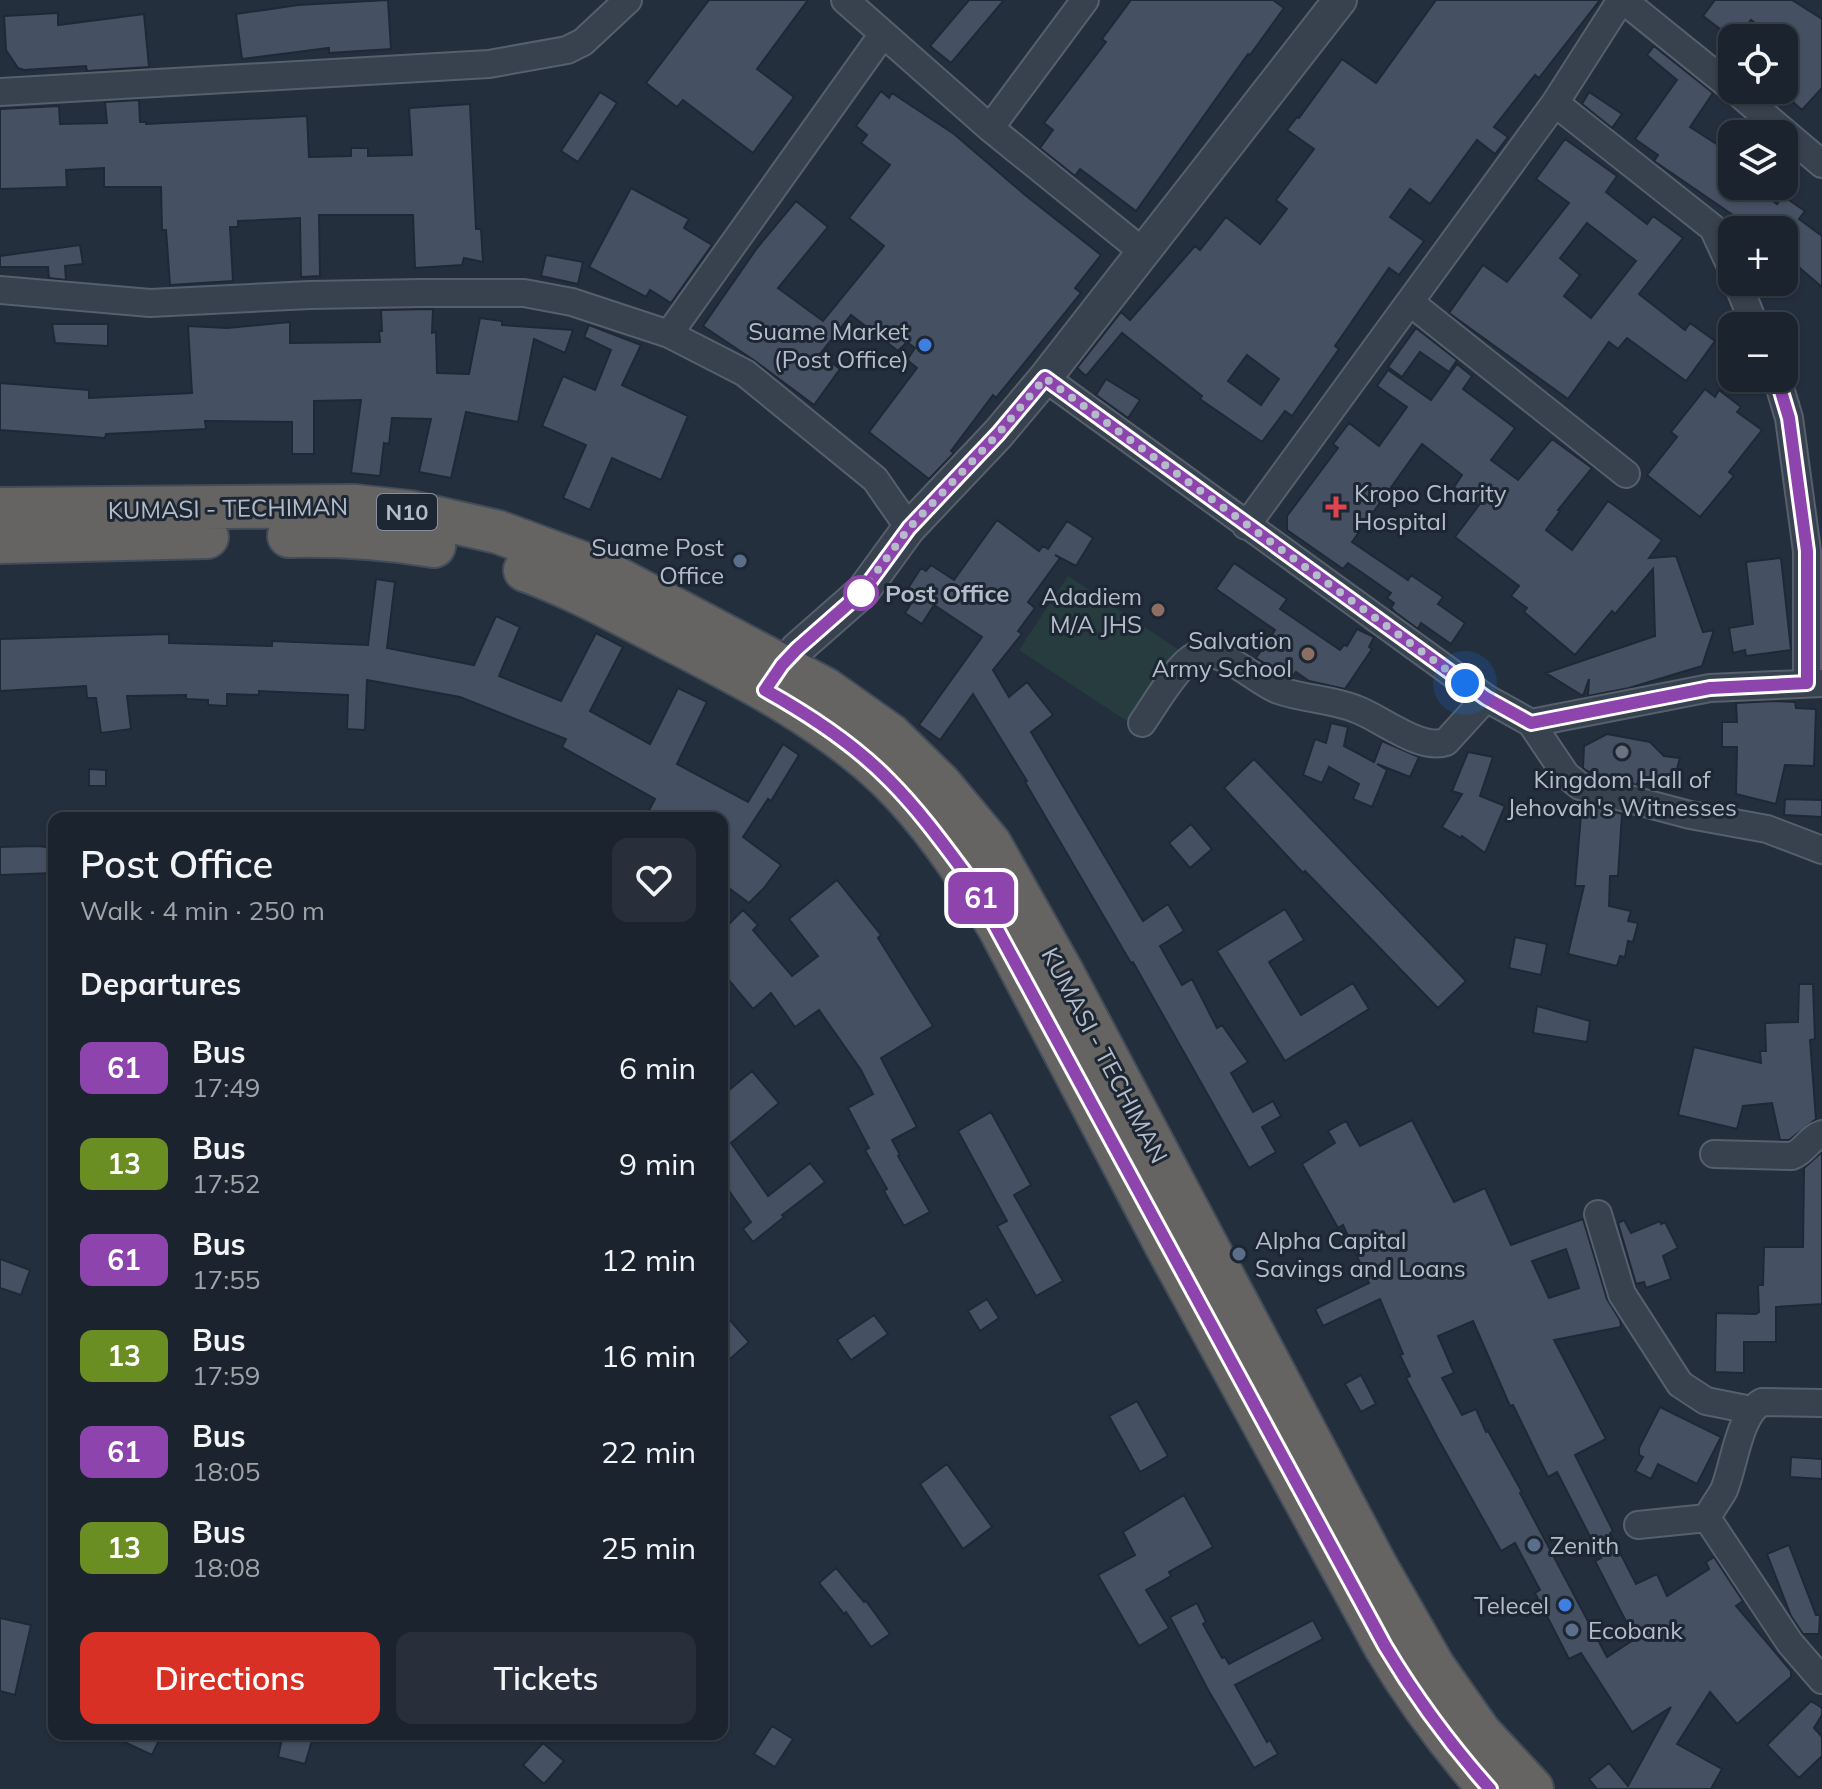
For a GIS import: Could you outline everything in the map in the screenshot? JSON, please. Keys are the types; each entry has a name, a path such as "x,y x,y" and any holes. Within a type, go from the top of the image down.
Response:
{"highway":[{"name":"KUMASI - TECHIMAN","path":"0,509 355,506 410,512 498,532 601,570 773,678 825,689 890,735 940,784 990,844 1062,972 1377,1568 1433,1666 1480,1733 1532,1789"},
{"name":"N10","path":"0,542 337,535 397,540 480,555 541,576 773,678 888,778 926,821 971,881 1385,1646 1439,1730 1490,1789"}],"street":[{"path":"0,92 489,64 567,50 583,42 628,0"},
{"path":"845,0 990,128 1142,251"},
{"path":"990,128 1085,0"},
{"path":"773,678 863,591 909,528 998,434 1045,378 1340,0"},
{"path":"1246,526 1555,103 1622,0 1718,76"},
{"path":"669,334 883,34"},
{"path":"1555,103 1713,228 1718,239"},
{"path":"1752,104 1822,164"},
{"path":"0,290 150,303 310,295 524,293 572,302 669,334 745,373 875,479 909,528"},
{"path":"1411,303 1626,474"},
{"path":"1045,378 1486,698 1531,723 1566,775 1580,786 1690,815 1767,829 1822,850"},
{"path":"1531,723 1710,688 1815,683 1807,551 1791,430 1781,392"},
{"path":"1142,723 1185,664 1195,656 1206,653 1223,658 1277,689 1360,710 1427,744 1446,742 1486,698"},
{"path":"1714,1154 1792,1156 1813,1137 1822,1134"},
{"path":"1598,1214 1622,1294 1680,1384 1706,1401 1751,1410"},
{"path":"1707,1518 1725,1487 1751,1410 1762,1402 1822,1403"},
{"path":"1638,1525 1707,1518"},
{"path":"1707,1518 1790,1643 1822,1680"}],"green space":[{"path":"1068,576 1182,652 1133,725 1019,650"}],"building":[{"path":"388,0 391,49 329,53 329,48 242,59 236,14 298,5"},
{"path":"709,0 808,0 757,69 794,97 753,153 683,100 677,107 646,83"},
{"path":"969,0 1004,0 951,63 930,46"},
{"path":"1131,0 1273,0 1284,8 1136,211 1080,169 1075,176 1040,148 1053,130 1044,123 1106,42 1102,39"},
{"path":"1436,0 1600,0 1539,78 1535,75 1494,127 1508,137 1495,154 1477,140 1430,204 1410,189 1390,217 1424,241 1399,275 1389,268 1335,346 1339,349 1292,416 1285,411 1262,442 1200,399 1202,396 1122,333 1086,376 1077,368 1121,312 1130,320 1195,246 1200,250 1226,217 1260,244 1287,209 1276,200 1314,149 1287,130 1342,59 1376,83","holes":["1247,355 1279,379 1261,405 1228,381"]},
{"path":"1715,0 1792,0 1822,19 1822,88 1802,110 1795,104 1798,104 1798,24 1756,24 1751,20 1748,24 1718,24 1718,27 1703,16"},
{"path":"58,13 58,25 144,14 149,67 87,71 86,66 18,68 6,50 4,16"},
{"path":"1654,46 1713,93 1690,127 1718,145 1718,200 1771,200 1777,204 1780,200 1789,200 1805,211 1799,219 1822,236 1822,287 1798,267 1798,216 1734,216 1654,161 1658,155 1635,139 1677,80 1647,55"},
{"name":"Suame Market (Post Office)","path":"881,91 889,98 892,93 954,134 1101,255 1075,288 1081,293 996,398 993,395 951,451 954,453 929,479 869,432 917,368 907,360 915,348 907,342 898,351 851,315 820,354 840,369 814,405 703,326 757,248 796,201 828,227 778,288 823,321 884,246 849,218 890,165 861,143 867,135 856,126"},
{"path":"600,92 617,103 578,162 561,151"},
{"path":"1589,92 1622,114 1612,128 1582,104"},
{"path":"139,100 140,122 146,124 307,116 309,157 351,156 351,148 368,148 368,156 412,155 409,108 470,104 476,229 481,229 483,262 464,258 462,265 415,268 413,215 319,215 320,276 301,277 300,218 238,221 238,227 230,227 233,281 170,285 166,230 162,230 161,187 104,187 104,168 66,170 67,187 0,189 0,109 59,106 60,124 107,123 105,102"},
{"path":"1565,139 1617,176 1606,192 1647,224 1653,216 1683,238 1639,294 1685,330 1690,323 1715,341 1686,381 1627,338 1618,349 1609,342 1568,399 1449,313 1483,265 1507,282 1569,203 1536,179","holes":["1587,223 1636,261 1591,318 1564,296 1580,275 1560,258"]},
{"path":"631,188 689,219 684,228 712,245 671,303 650,290 646,297 589,267"},
{"path":"80,245 83,264 65,266 66,280 49,278 48,267 0,267 0,256"},
{"path":"546,255 583,262 578,284 541,276"},
{"path":"433,309 432,333 436,332 437,373 469,374 480,318 502,321 502,325 573,330 565,353 534,339 518,422 466,412 451,478 419,472 431,419 392,418 389,444 384,443 380,476 351,473 361,400 314,401 314,454 292,454 292,422 205,421 206,429 106,434 105,438 0,430 0,383 89,390 89,398 192,393 188,326 227,328 290,322 290,343 380,342 381,310"},
{"path":"52,324 108,324 108,346 55,343"},
{"path":"589,325 641,345 622,385 688,416 661,480 612,458 590,510 563,498 586,445 542,426 563,376 595,390 611,350 584,337"},
{"path":"1416,328 1457,360 1449,372 1420,352 1402,377 1388,367"},
{"path":"1457,364 1472,376 1463,389 1515,428 1491,460 1518,480 1552,439 1592,468 1546,530 1572,550 1608,501 1662,540 1649,558 1676,556 1703,632 1714,630 1702,666 1629,688 1588,696 1589,679 1583,696 1546,673 1655,636 1653,569 1575,655 1524,612 1527,608 1511,596 1519,586 1455,537 1479,505 1454,487 1462,475 1422,444 1352,542 1408,580 1411,575 1443,597 1438,604 1465,623 1451,644 1421,623 1418,629 1395,612 1391,608 1394,603 1387,598 1391,593 1348,563 1343,569 1287,530 1287,516 1338,448 1333,444 1349,423 1379,446 1407,407 1377,386 1388,370 1431,400"},
{"path":"1106,379 1140,400 1128,418 1096,395"},
{"path":"1705,389 1715,397 1722,392 1741,407 1737,412 1762,430 1729,472 1734,476 1700,517 1647,475 1677,437 1671,432"},
{"path":"997,520 1039,551 1043,546 1048,549 1067,521 1093,538 1076,566 1055,555 1060,558 1028,602 1035,608 1018,631 1022,634 993,670 1009,697 1027,682 1053,715 1031,732 1143,921 1168,904 1184,931 1160,946 1182,985 1192,979 1217,1028 1222,1025 1248,1062 1231,1073 1253,1112 1273,1101 1281,1116 1262,1127 1276,1152 1249,1168 1133,962 973,694 940,740 919,725 982,637 934,605 922,624 905,613 914,599 905,593 921,568 926,571 931,565 954,580"},
{"path":"1781,558 1791,650 1746,656 1745,650 1733,653 1729,628 1753,624 1746,562"},
{"name":"Salvation Army School","path":"1234,563 1287,599 1280,609 1340,650 1347,646 1357,629 1374,637 1369,647 1372,649 1345,689 1309,681 1296,672 1292,678 1256,658 1275,630 1216,589"},
{"path":"376,579 395,582 387,648 474,665 496,616 520,627 499,676 561,701 596,633 623,647 590,711 650,744 678,688 707,702 677,764 748,802 783,744 799,755 771,801 768,799 743,837 781,865 749,903 728,887 728,812 648,812 655,799 562,747 566,739 460,697 367,680 365,730 347,729 348,695 259,691 259,695 227,694 227,706 208,705 208,700 186,699 186,695 127,696 131,729 101,733 96,698 87,698 86,686 0,691 0,639 169,634 169,643 272,646 272,641 368,645"},
{"path":"1795,702 1796,708 1816,709 1814,766 1785,765 1776,804 1736,794 1737,747 1722,747 1722,722 1737,722 1736,703"},
{"path":"1331,723 1348,727 1344,746 1374,762 1382,741 1419,757 1410,777 1377,764 1387,770 1372,807 1353,799 1359,784 1329,767 1322,783 1303,775 1315,739 1326,743"},
{"name":"Kingdom Hall of Jehovah's Witnesses","path":"1607,734 1650,742 1664,756 1680,758 1673,783 1638,781 1637,785 1587,771 1583,768 1584,746"},
{"path":"1468,752 1493,757 1480,796 1505,806 1485,853 1462,836 1442,827 1462,794 1452,791"},
{"path":"1254,759 1466,981 1438,1008 1305,871 1303,873 1224,788"},
{"path":"89,769 106,770 106,786 89,786"},
{"path":"1785,799 1822,800 1822,817 1784,815"},
{"path":"1582,803 1622,814 1618,876 1610,876 1609,906 1631,911 1628,921 1638,923 1633,942 1628,941 1625,957 1620,956 1617,966 1568,954 1584,886 1575,886"},
{"path":"1191,824 1212,849 1190,868 1169,843"},
{"path":"0,847 48,847 48,873 0,875"},
{"path":"837,880 881,935 878,938 933,1026 881,1058 917,1127 892,1140 930,1212 904,1226 884,1191 887,1189 865,1150 869,1148 848,1108 873,1094 861,1070 819,1010 795,1027 771,993 753,1009 728,979 728,925 743,910 758,925 753,930 792,976 818,956 789,919"},
{"path":"1285,909 1304,940 1269,962 1301,1015 1353,983 1369,1009 1285,1061 1217,951"},
{"path":"1515,937 1547,944 1541,975 1509,968"},
{"path":"1799,984 1813,984 1815,1039 1810,1040 1816,1119 1789,1140 1780,1140 1772,1103 1743,1106 1737,1129 1678,1115 1694,1047 1761,1063 1760,1051 1766,1051 1765,1023 1798,1022"},
{"path":"1537,1006 1590,1021 1587,1042 1533,1033"},
{"path":"752,1071 779,1103 731,1143 768,1196 810,1163 825,1182 753,1242 743,1229 751,1222 728,1189 728,1091"},
{"path":"991,1112 1031,1185 1014,1195 1063,1281 1036,1296 997,1226 1007,1221 958,1131"},
{"path":"1412,1120 1454,1202 1485,1188 1511,1245 1583,1219 1607,1299 1621,1327 1554,1340 1606,1439 1575,1455 1613,1531 1610,1533 1636,1584 1657,1574 1667,1596 1709,1569 1706,1562 1714,1557 1743,1601 1736,1606 1791,1671 1791,1677 1737,1724 1710,1692 1677,1744 1722,1769 1711,1789 1597,1789 1589,1779 1609,1763 1628,1786 1671,1707 1632,1732 1581,1653 1569,1659 1535,1593 1540,1590 1515,1543 1501,1551 1406,1378 1410,1376 1400,1355 1403,1354 1380,1299 1323,1326 1315,1309 1369,1283 1343,1225 1338,1228 1302,1164 1335,1143 1328,1131 1346,1121 1360,1146","holes":["1566,1249 1579,1288 1549,1298 1532,1261","1473,1321 1510,1406 1513,1405 1548,1477 1557,1472 1601,1558 1595,1561 1635,1639 1607,1657 1476,1409 1462,1415 1442,1378 1454,1373 1438,1336"]},
{"path":"1822,1152 1822,1304 1776,1307 1776,1342 1744,1342 1744,1373 1715,1372 1716,1313 1759,1312 1758,1285 1763,1285 1764,1247 1803,1247 1804,1168"},
{"path":"1624,1220 1631,1233 1660,1221 1661,1224 1665,1222 1678,1248 1663,1256 1671,1279 1646,1288 1644,1282 1636,1284 1618,1223"},
{"path":"0,1259 30,1270 21,1295 0,1288"},
{"path":"987,1299 999,1318 980,1331 968,1311"},
{"path":"874,1315 888,1334 851,1360 837,1340"},
{"path":"728,1318 749,1342 730,1359 728,1357"},
{"path":"1361,1375 1376,1404 1361,1412 1345,1384"},
{"path":"1137,1401 1168,1456 1140,1472 1109,1416"},
{"path":"1660,1407 1721,1437 1697,1484 1658,1464 1651,1479 1635,1471 1643,1457 1639,1455 1639,1448"},
{"path":"1791,1457 1822,1459 1822,1479 1790,1477"},
{"path":"947,1464 992,1527 963,1549 920,1484"},
{"path":"1184,1495 1213,1547 1169,1572 1171,1576 1146,1590 1169,1628 1139,1646 1098,1575 1135,1555 1123,1532"},
{"path":"1789,1545 1816,1615 1820,1615 1819,1634 1803,1634 1791,1616 1767,1554"},
{"path":"836,1568 890,1634 871,1647 846,1612 844,1614 819,1583"},
{"path":"1197,1603 1206,1622 1203,1624 1222,1658 1225,1657 1229,1664 1313,1620 1323,1639 1235,1685 1267,1742 1270,1740 1278,1754 1254,1768 1170,1617"},
{"path":"0,1618 31,1625 15,1695 0,1691"},
{"path":"1811,1701 1822,1708 1822,1715 1814,1728 1822,1737 1822,1756 1799,1778 1767,1745"},
{"path":"772,1726 793,1739 775,1767 754,1754"},
{"path":"120,1740 159,1740 152,1755"},
{"path":"282,1740 312,1740 305,1764 278,1757"},
{"path":"543,1743 564,1761 544,1784 523,1765"}],"bus line":[{"name":"61","path":"1490,1789 1447,1740 1417,1699 1385,1646 1166,1245 1000,929 971,881 926,821 888,778 847,745 765,690 797,649 863,591 909,528 998,434 1045,378 1486,698 1531,723 1710,688 1807,683 1807,551 1795,454 1782,392"}],"place":[{"name":"Suame Market (Post Office)","path":"925,345"},
{"name":"Kropo Charity Hospital","path":"1336,507"},
{"name":"Suame Post Office","path":"740,561"},
{"name":"Post Office","path":"861,593"},
{"name":"Adadiem M/A JHS","path":"1158,610"},
{"name":"Salvation Army School","path":"1308,654"},
{"name":"Kingdom Hall of Jehovah's Witnesses","path":"1622,752"},
{"name":"Alpha Capital Savings and Loans","path":"1239,1254"},
{"name":"Zenith","path":"1534,1545"},
{"name":"Telecel","path":"1565,1605"},
{"name":"Ecobank","path":"1572,1630"}],"route":[{"path":"861,593 909,528 998,434 1045,378 1465,683"}]}
